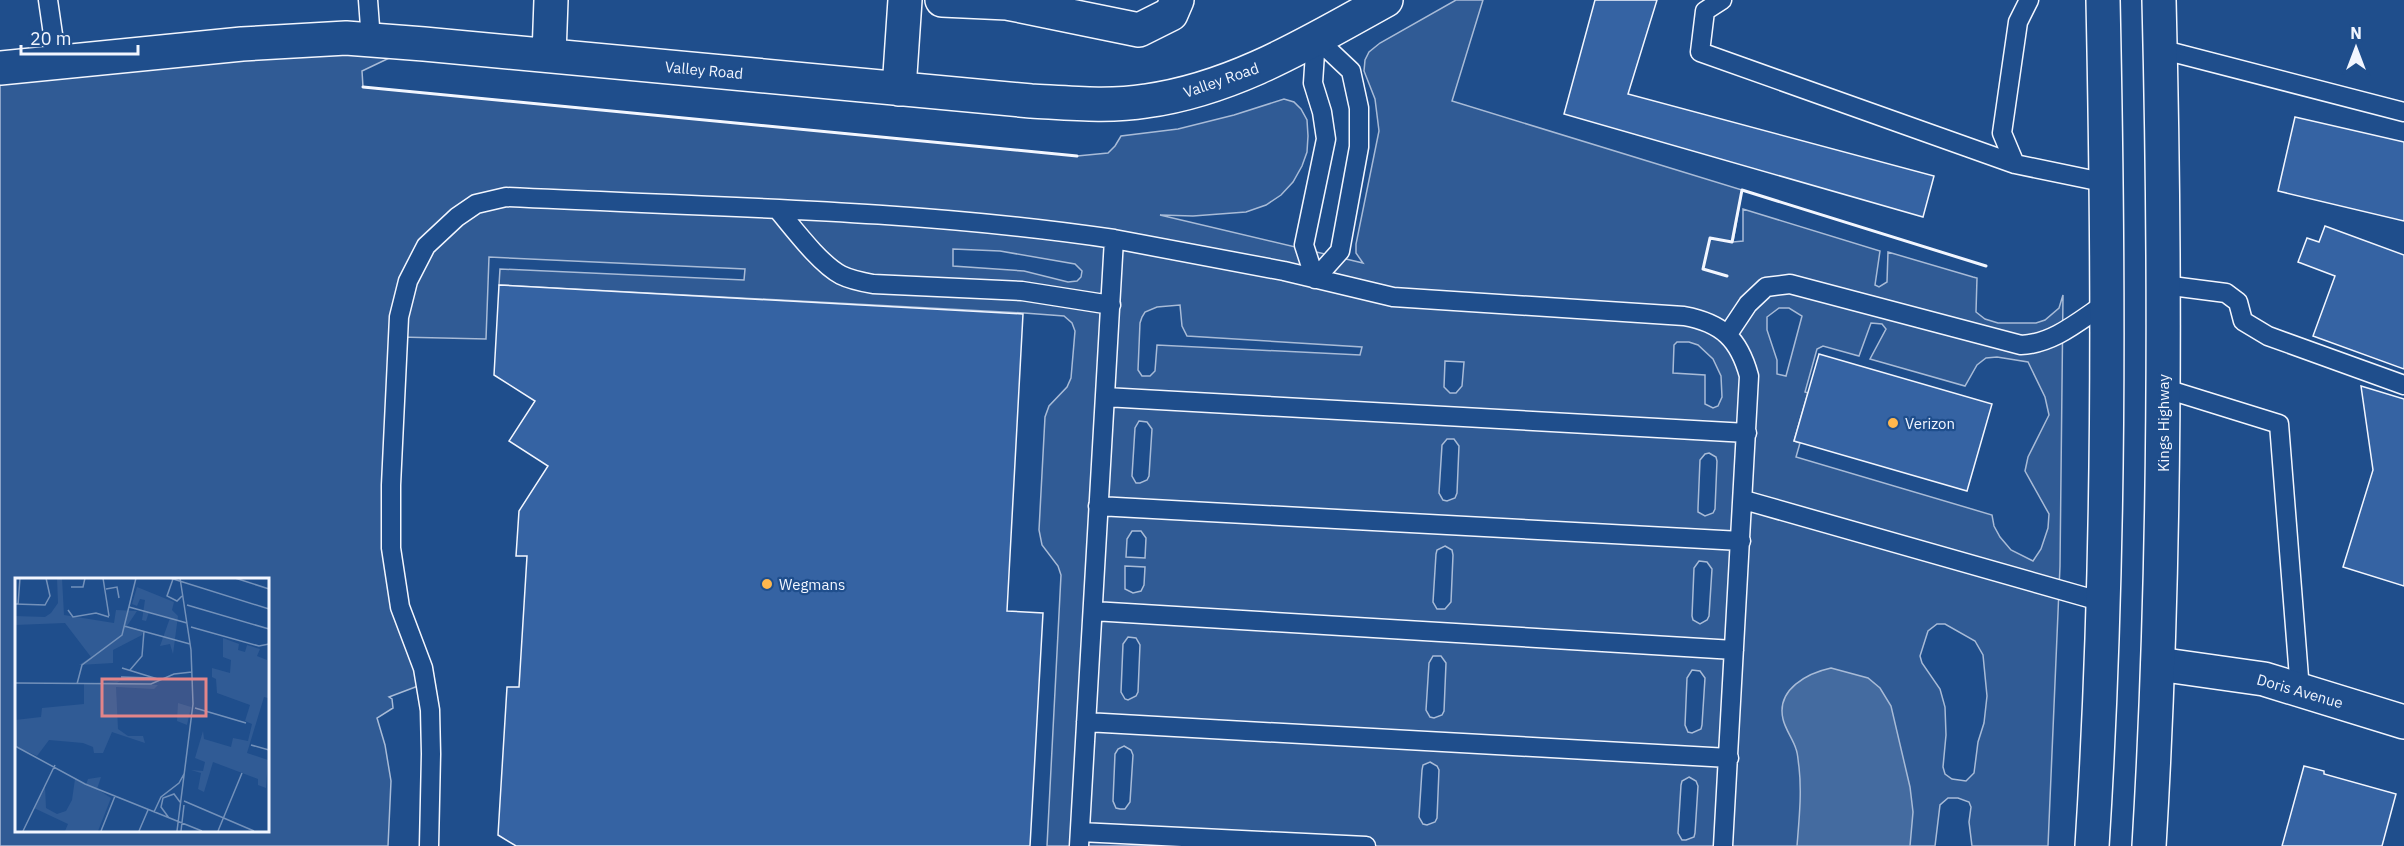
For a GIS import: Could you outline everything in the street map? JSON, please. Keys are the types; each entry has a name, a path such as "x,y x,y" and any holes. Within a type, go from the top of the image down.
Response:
{"street":[{"path":"549,55 551,0"},
{"path":"899,89 906,0"},
{"path":"942,0 1007,3 1139,30 1171,14 1177,0"},
{"path":"2092,846 2103,602 2107,183 2103,0"},
{"name":"Kings Highway","path":"2149,846 2162,555 2164,285 2159,0"},
{"name":"Valley Road","path":"0,68 242,44 346,38 1031,101 1089,104 1143,102 1203,90 1275,61 1370,3"},
{"name":"Doris Avenue","path":"2158,664 2264,679 2404,722"}],"lane":[{"path":"48,0 57,62"},
{"path":"368,0 370,40"},
{"path":"1722,0 1705,11 1700,52 2015,164 2107,183"},
{"path":"2015,164 2002,133 2018,22 2029,0"},
{"path":"1315,279 1340,251 1359,147 1359,108 1351,71 1316,38"},
{"path":"1315,279 1304,245 1326,139 1322,112 1313,83 1316,38"},
{"path":"2160,49 2404,112"},
{"path":"429,846 430,710 423,668 400,608 392,548 392,485 399,317 408,281 426,246 457,217 477,204 506,197 862,214 1041,229 1114,239 1394,297 1703,319 1728,334 1744,358 1749,376 1744,500 1722,846"},
{"path":"778,210 838,274 852,280 873,284 1023,291 1110,305"},
{"path":"1114,239 1080,839 1366,846"},
{"path":"1728,334 1748,304 1766,287 1790,284 2020,345 2038,345 2057,336 2106,303"},
{"path":"2164,285 2226,293 2238,302 2243,321 2268,336 2404,386"},
{"path":"2163,388 2279,424 2300,690"},
{"path":"1105,397 1747,433"},
{"path":"1744,500 2103,602"},
{"path":"1098,506 1741,541"},
{"path":"1093,611 1734,650"},
{"path":"1086,722 1729,758"}],"shaded area":[{"path":"1456,0 1483,0 1452,101 1742,190 1733,242 1743,241 1743,209 1880,251 1875,285 1879,287 1887,282 1888,252 1977,278 1976,312 1985,319 1998,323 2036,323 2045,320 2059,308 2063,295 2060,566 2048,846 1972,846 1969,802 1958,798 1948,798 1940,805 1935,846 1047,846 1061,575 1058,566 1042,545 1039,530 1045,417 1049,406 1067,387 1071,378 1075,331 1072,323 1064,316 1024,313 499,285 500,269 744,280 745,269 489,257 486,339 399,337 391,548 426,683 389,697 392,699 393,708 377,718 385,745 391,781 388,846 0,846 0,70 427,40 362,71 363,87 1077,156 1108,153 1121,136 1178,129 1284,99 1294,102 1301,109 1307,120 1308,136 1307,152 1302,166 1293,182 1281,195 1266,205 1246,212 1193,216 1160,215 1363,263 1356,253 1356,244 1379,131 1375,99 1364,71 1365,60 1369,52 1380,43","holes":["953,249 1000,251 1075,264 1082,271 1077,281 1068,282 1024,271 953,266","1180,305 1182,326 1187,336 1362,347 1360,355 1157,345 1155,371 1150,376 1142,376 1138,370 1140,323 1145,312 1157,307","1779,308 1789,308 1802,316 1786,376 1777,374 1777,360 1767,330 1767,317","1871,323 1882,324 1886,329 1870,359 1965,386 1977,365 1986,358 1997,357 2028,362 2045,397 2049,415 2028,457 2025,471 2049,514 2048,528 2041,549 2033,561 2011,550 1994,526 1992,515 1796,457 1800,443 1794,441 1808,393 1805,392 1817,349 1823,346 1859,356","1677,342 1698,345 1713,359 1721,376 1722,397 1718,406 1713,408 1705,404 1705,375 1673,373 1674,345","1445,361 1464,362 1462,386 1456,393 1450,393 1444,387","1139,421 1147,422 1152,429 1149,476 1147,480 1140,483 1136,483 1132,476 1135,428","1447,439 1454,439 1459,446 1457,493 1455,498 1447,501 1443,500 1439,493 1442,445","1709,453 1716,457 1717,461 1715,509 1713,513 1705,516 1698,512 1700,460","1132,531 1141,531 1146,538 1145,558 1126,557 1127,539","1445,546 1452,550 1453,555 1451,602 1445,609 1437,609 1433,602 1436,554 1437,550","1699,561 1707,562 1712,569 1709,616 1700,624 1693,620 1694,568","1125,566 1145,567 1144,585 1141,591 1133,593 1125,589","1937,624 1945,624 1975,641 1983,655 1987,696 1984,723 1978,742 1974,773 1966,781 1952,779 1945,774 1943,767 1946,735 1945,707 1940,689 1922,663 1920,656 1928,631","1128,637 1136,638 1140,645 1138,692 1136,696 1128,700 1121,692 1123,644","1433,656 1441,656 1446,663 1444,711 1442,715 1434,718 1430,717 1426,710 1429,663","1692,670 1700,671 1705,678 1701,729 1692,733 1688,732 1685,725 1687,678","1124,746 1131,750 1133,755 1130,802 1125,809 1120,809 1116,808 1113,801 1115,754","1430,762 1439,770 1437,818 1435,822 1427,825 1423,824 1419,817 1423,765","1689,777 1696,781 1698,786 1695,833 1694,837 1686,840 1682,840 1678,833 1681,785 1682,781"]},
{"path":"1831,668 1868,678 1880,688 1891,706 1910,787 1913,812 1910,846 1797,846 1799,767 1797,751 1784,723 1782,708 1784,699 1796,684 1804,678"}],"building":[{"path":"1595,0 1657,0 1628,94 1934,176 1923,217 1564,114"},
{"path":"2295,117 2404,142 2404,221 2278,191"},
{"path":"2325,226 2404,255 2404,369 2313,336 2335,276 2298,262 2307,238 2319,242"},
{"name":"Wegmans","path":"499,285 1023,314 1007,611 1043,613 1030,846 516,846 498,835 507,687 519,687 527,556 516,556 519,511 548,466 509,441 535,401 494,375"},
{"name":"Verizon","path":"1819,354 1992,404 1967,491 1794,441"},
{"path":"2361,386 2404,399 2404,586 2343,567 2373,470"},
{"path":"2304,766 2324,771 2324,774 2396,794 2382,846 2282,846"}],"wall":[{"path":"363,87 1077,156"},
{"path":"1727,276 1703,269 1710,238 1732,242 1742,190 1986,266"}],"place":[{"name":"Verizon","path":"1893,423"},
{"name":"Wegmans","path":"767,584"}]}
